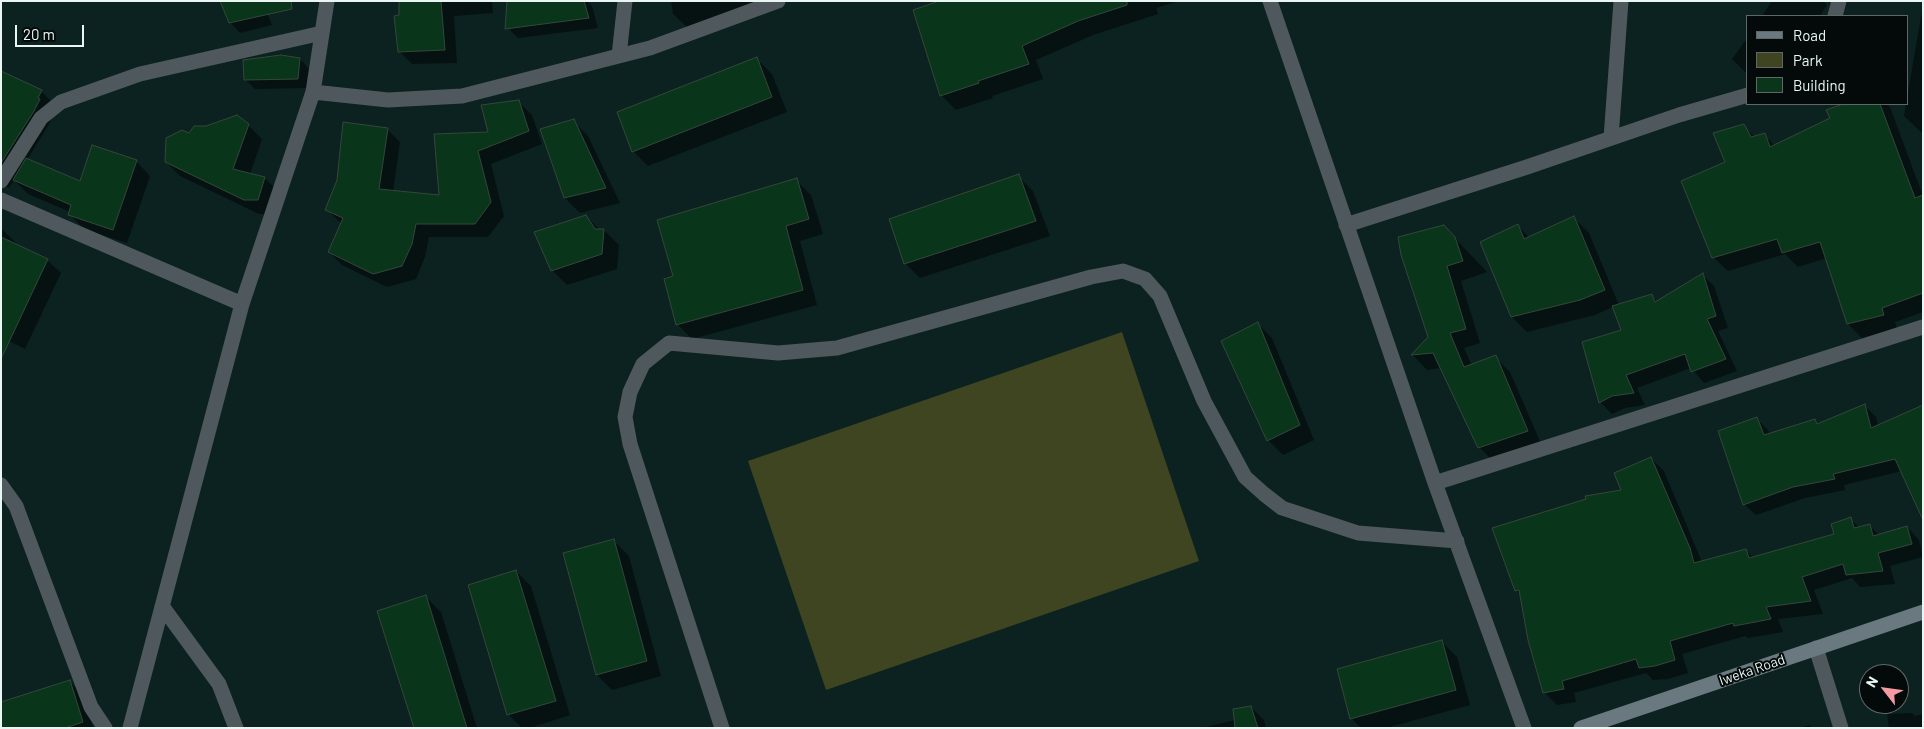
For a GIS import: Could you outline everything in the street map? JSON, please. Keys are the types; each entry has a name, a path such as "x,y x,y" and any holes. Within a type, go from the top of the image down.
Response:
{"main road":[{"name":"Iweka Road","path":"1581,728 1923,612"}],"street":[{"path":"130,728 242,304 313,92 327,1"},
{"path":"619,56 625,1"},
{"path":"313,92 388,100 462,96 650,48 778,1"},
{"path":"1270,1 1435,483 1524,728"},
{"path":"1611,138 1620,1"},
{"path":"1835,15 1839,1"},
{"path":"1,181 41,118 60,102 140,74 322,33"},
{"path":"1346,224 1680,115 1746,96"},
{"path":"1,200 242,304"},
{"path":"722,728 630,444 625,417 630,392 643,364 669,343 778,352 837,348 1091,277 1123,271 1145,280 1160,296 1204,401 1245,477 1264,494 1282,508 1358,533 1457,541"},
{"path":"1435,483 1923,327"},
{"path":"1,485 16,506 91,707 105,728"},
{"path":"162,606 219,684 236,728"},
{"path":"1816,648 1840,728"}],"green space":[{"path":"1122,332 1199,561 826,690 748,461"}],"building":[{"path":"220,1 291,1 292,9 229,23"},
{"path":"399,1 441,1 445,50 398,52 394,16 399,15"},
{"path":"507,1 584,1 589,18 505,29"},
{"path":"939,1 1127,1 1127,5 1078,21 1022,46 1029,64 940,96 913,10"},
{"path":"281,55 300,58 298,79 244,80 243,60"},
{"path":"757,57 772,97 632,152 617,112"},
{"path":"1,71 42,90 34,111 1,163"},
{"path":"519,100 529,131 478,151 491,202 475,224 416,224 412,244 402,266 373,274 328,252 343,218 325,210 337,180 343,122 388,128 379,189 439,195 434,134 488,132 481,105"},
{"path":"1840,105 1880,105 1915,198 1923,195 1923,293 1882,308 1884,315 1847,324 1820,242 1782,253 1777,239 1712,258 1681,181 1725,162 1713,133 1744,124 1751,137 1765,133 1770,147 1830,118 1826,110"},
{"path":"237,115 249,124 233,169 265,177 258,200 244,200 165,162 166,138 182,130 189,133 194,126 206,126"},
{"path":"574,119 606,188 564,198 540,129"},
{"path":"92,145 137,160 113,230 68,215 71,205 13,180 26,158 80,181"},
{"path":"1019,174 1036,221 904,264 889,219"},
{"path":"797,178 809,219 786,226 803,290 676,325 664,279 673,276 657,220"},
{"path":"586,215 595,229 604,229 602,254 551,271 534,232"},
{"path":"1574,216 1605,290 1580,300 1511,317 1480,242 1518,224 1524,239"},
{"path":"1444,225 1455,237 1463,261 1447,266 1466,329 1450,333 1464,367 1496,355 1528,431 1478,448 1433,353 1411,355 1428,337 1401,255 1398,237"},
{"path":"1,237 48,259 1,359"},
{"path":"1703,273 1716,316 1707,319 1726,359 1691,372 1685,354 1626,375 1634,393 1612,396 1599,403 1582,342 1621,330 1612,306 1652,294 1655,302"},
{"path":"1258,322 1300,425 1267,441 1221,341"},
{"path":"1865,404 1871,428 1923,405 1923,520 1895,459 1833,474 1835,479 1793,487 1743,505 1718,431 1757,417 1764,435 1815,419 1817,424"},
{"path":"1651,457 1690,548 1694,563 1746,549 1749,558 1834,534 1831,524 1851,517 1854,528 1870,524 1873,536 1907,526 1912,544 1878,553 1883,571 1846,575 1843,564 1802,577 1811,601 1766,607 1771,619 1734,626 1733,623 1670,641 1675,660 1655,666 1639,668 1636,659 1562,681 1564,689 1543,693 1528,640 1519,590 1515,591 1492,528 1586,499 1585,496 1621,490 1614,473"},
{"path":"614,539 647,661 596,675 563,553"},
{"path":"516,570 556,701 507,715 468,585"},
{"path":"426,595 467,728 414,728 377,611"},
{"path":"1442,640 1456,690 1350,719 1337,669"},
{"path":"70,680 83,722 65,728 1,728 1,702"},
{"path":"1251,706 1258,728 1235,728 1233,709"}]}
